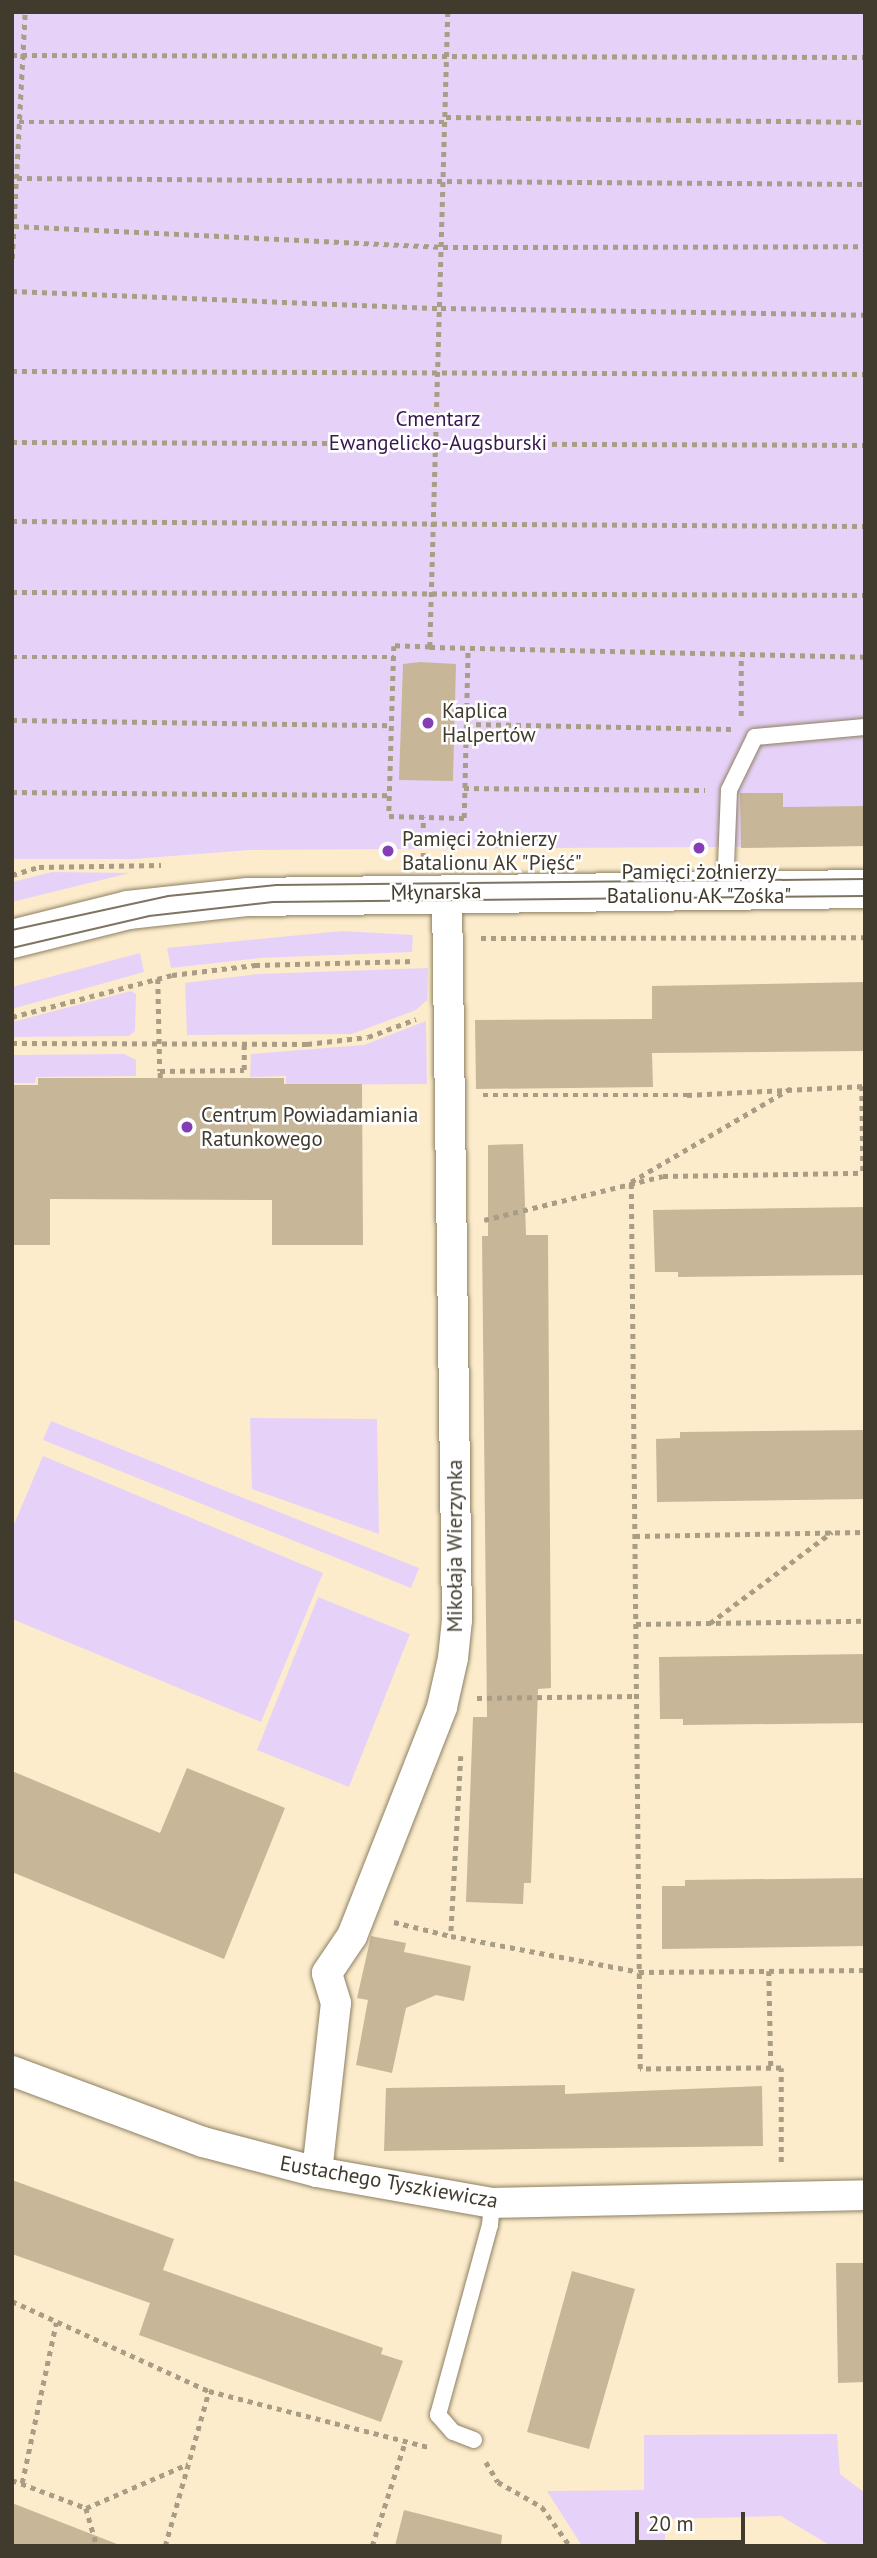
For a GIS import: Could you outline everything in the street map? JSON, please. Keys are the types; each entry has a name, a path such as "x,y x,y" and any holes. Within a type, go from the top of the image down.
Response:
{"street":[{"name":"Młynarska","path":"12,939 98,916 184,901 447,892 865,888"},
{"name":"Mikołaja Wierzynka","path":"317,2172 336,2003 327,1973 352,1936 442,1707 453,1658 457,1621 447,892"},
{"name":"Eustachego Tyszkiewicza","path":"12,2071 204,2142 317,2172 492,2203 865,2195"}],"lane":[{"path":"725,890 729,790 755,737 865,727"},
{"path":"474,2440 453,2432 438,2416 490,2225 492,2203"}],"path":[{"path":"12,260 25,12"},
{"path":"430,647 436,523 448,12"},
{"path":"12,55 865,57"},
{"path":"19,122 446,119 865,122"},
{"path":"17,178 865,184"},
{"path":"13,222 443,247 865,246"},
{"path":"12,291 441,307 865,315"},
{"path":"12,371 865,374"},
{"path":"12,442 865,445"},
{"path":"12,521 865,526"},
{"path":"12,592 433,591 865,595"},
{"path":"468,648 464,818 389,816 394,646 865,657"},
{"path":"466,723 741,729 741,654"},
{"path":"12,657 394,657"},
{"path":"12,720 392,725"},
{"path":"464,788 729,790"},
{"path":"12,792 390,795"},
{"path":"422,862 423,817"},
{"path":"158,979 160,1078"},
{"path":"12,1043 307,1044 368,1037 424,1016"},
{"path":"160,1071 244,1070 244,1044"},
{"path":"451,1095 687,1095 793,1087 863,1086 864,1172 663,1176 452,1229"},
{"path":"631,1182 793,1087"},
{"path":"631,1182 640,2069 781,2068 781,2162 776,2169"},
{"path":"709,1624 832,1532"},
{"path":"635,1536 865,1532"},
{"path":"636,1624 865,1621"},
{"path":"464,1698 636,1696"},
{"path":"451,1936 461,1751"},
{"path":"366,1896 394,1922 451,1936 639,1972 865,1970"},
{"path":"769,1970 771,2068"},
{"path":"781,2162 795,2162"},
{"path":"12,2301 209,2390 428,2447 453,2432"},
{"path":"22,2483 56,2323"},
{"path":"165,2546 209,2390"},
{"path":"474,2440 498,2482 542,2507 570,2546"},
{"path":"372,2546 405,2442"},
{"path":"12,2480 86,2508 188,2464"},
{"path":"86,2508 97,2546"}],"green space":[{"name":"Cmentarz Ewangelicko-Augsburski","path":"12,12 865,12 865,846 250,850 134,859 12,859"},
{"path":"52,872 130,873 12,902 12,882"},
{"path":"342,931 413,935 412,952 260,958 171,968 167,948"},
{"path":"140,953 144,972 12,1009 12,987"},
{"path":"428,968 427,1000 416,1010 352,1034 187,1035 185,983 259,974"},
{"path":"131,991 136,994 135,1031 129,1036 12,1037 12,1022"},
{"path":"426,1021 427,1084 286,1085 286,1076 250,1077 251,1054 364,1045"},
{"path":"124,1054 136,1060 136,1076 36,1077 35,1083 12,1083 12,1055"},
{"path":"250,1418 377,1419 379,1534 252,1489"},
{"path":"51,1421 419,1568 411,1588 43,1440"},
{"path":"43,1456 323,1573 261,1722 12,1619 12,1529"},
{"path":"318,1597 410,1634 349,1787 257,1750"},
{"path":"837,2434 840,2474 865,2493 865,2539 860,2546 831,2546 781,2516 667,2519 664,2546 582,2546 547,2491 644,2490 644,2435"}],"building":[{"name":"Kaplica Halpertów","path":"403,664 456,664 453,781 399,780"},
{"path":"740,793 783,793 783,807 865,806 865,846 741,848"},
{"path":"865,982 865,1051 652,1053 653,1087 476,1089 475,1020 652,1019 652,986"},
{"name":"Centrum Powiadamiania Ratunkowego","path":"38,1078 284,1078 284,1084 362,1084 363,1245 272,1245 272,1200 50,1199 50,1245 12,1245 12,1085 38,1085"},
{"path":"523,1144 526,1235 548,1235 551,1688 538,1689 531,1883 524,1883 523,1904 466,1902 473,1717 487,1717 482,1236 488,1236 488,1145"},
{"path":"865,1207 865,1275 678,1277 678,1272 655,1272 653,1210"},
{"path":"865,1430 865,1499 657,1502 656,1439 680,1438 680,1432"},
{"path":"865,1654 865,1723 683,1725 683,1719 660,1719 659,1657"},
{"path":"187,1768 285,1808 224,1959 12,1872 12,1771 160,1833"},
{"path":"865,1878 865,1946 662,1949 662,1886 685,1886 685,1880"},
{"path":"371,1936 406,1943 404,1952 471,1966 464,2001 436,1995 406,2008 392,2073 356,2065 368,2000 357,1998"},
{"path":"565,2085 565,2094 762,2086 763,2146 384,2151 386,2088"},
{"path":"12,2180 174,2239 163,2270 383,2348 381,2354 403,2361 381,2422 139,2335 150,2303 12,2254"},
{"path":"836,2263 865,2263 865,2382 838,2383"},
{"path":"572,2271 635,2289 589,2449 527,2432"},
{"path":"12,2503 117,2544 12,2546"},
{"path":"404,2510 502,2535 501,2546 395,2546"}],"tram line":[{"path":"12,930 168,896 276,885 865,879"},
{"path":"12,948 149,916 273,902 865,896"}],"place":[{"name":"Kaplica Halpertów","path":"428,723"},
{"name":"Pamięci żołnierzy Batalionu AK \"Zośka\"","path":"699,848"},
{"name":"Pamięci żołnierzy Batalionu AK \"Pięść\"","path":"388,851"},
{"name":"Centrum Powiadamiania Ratunkowego","path":"187,1127"}]}
